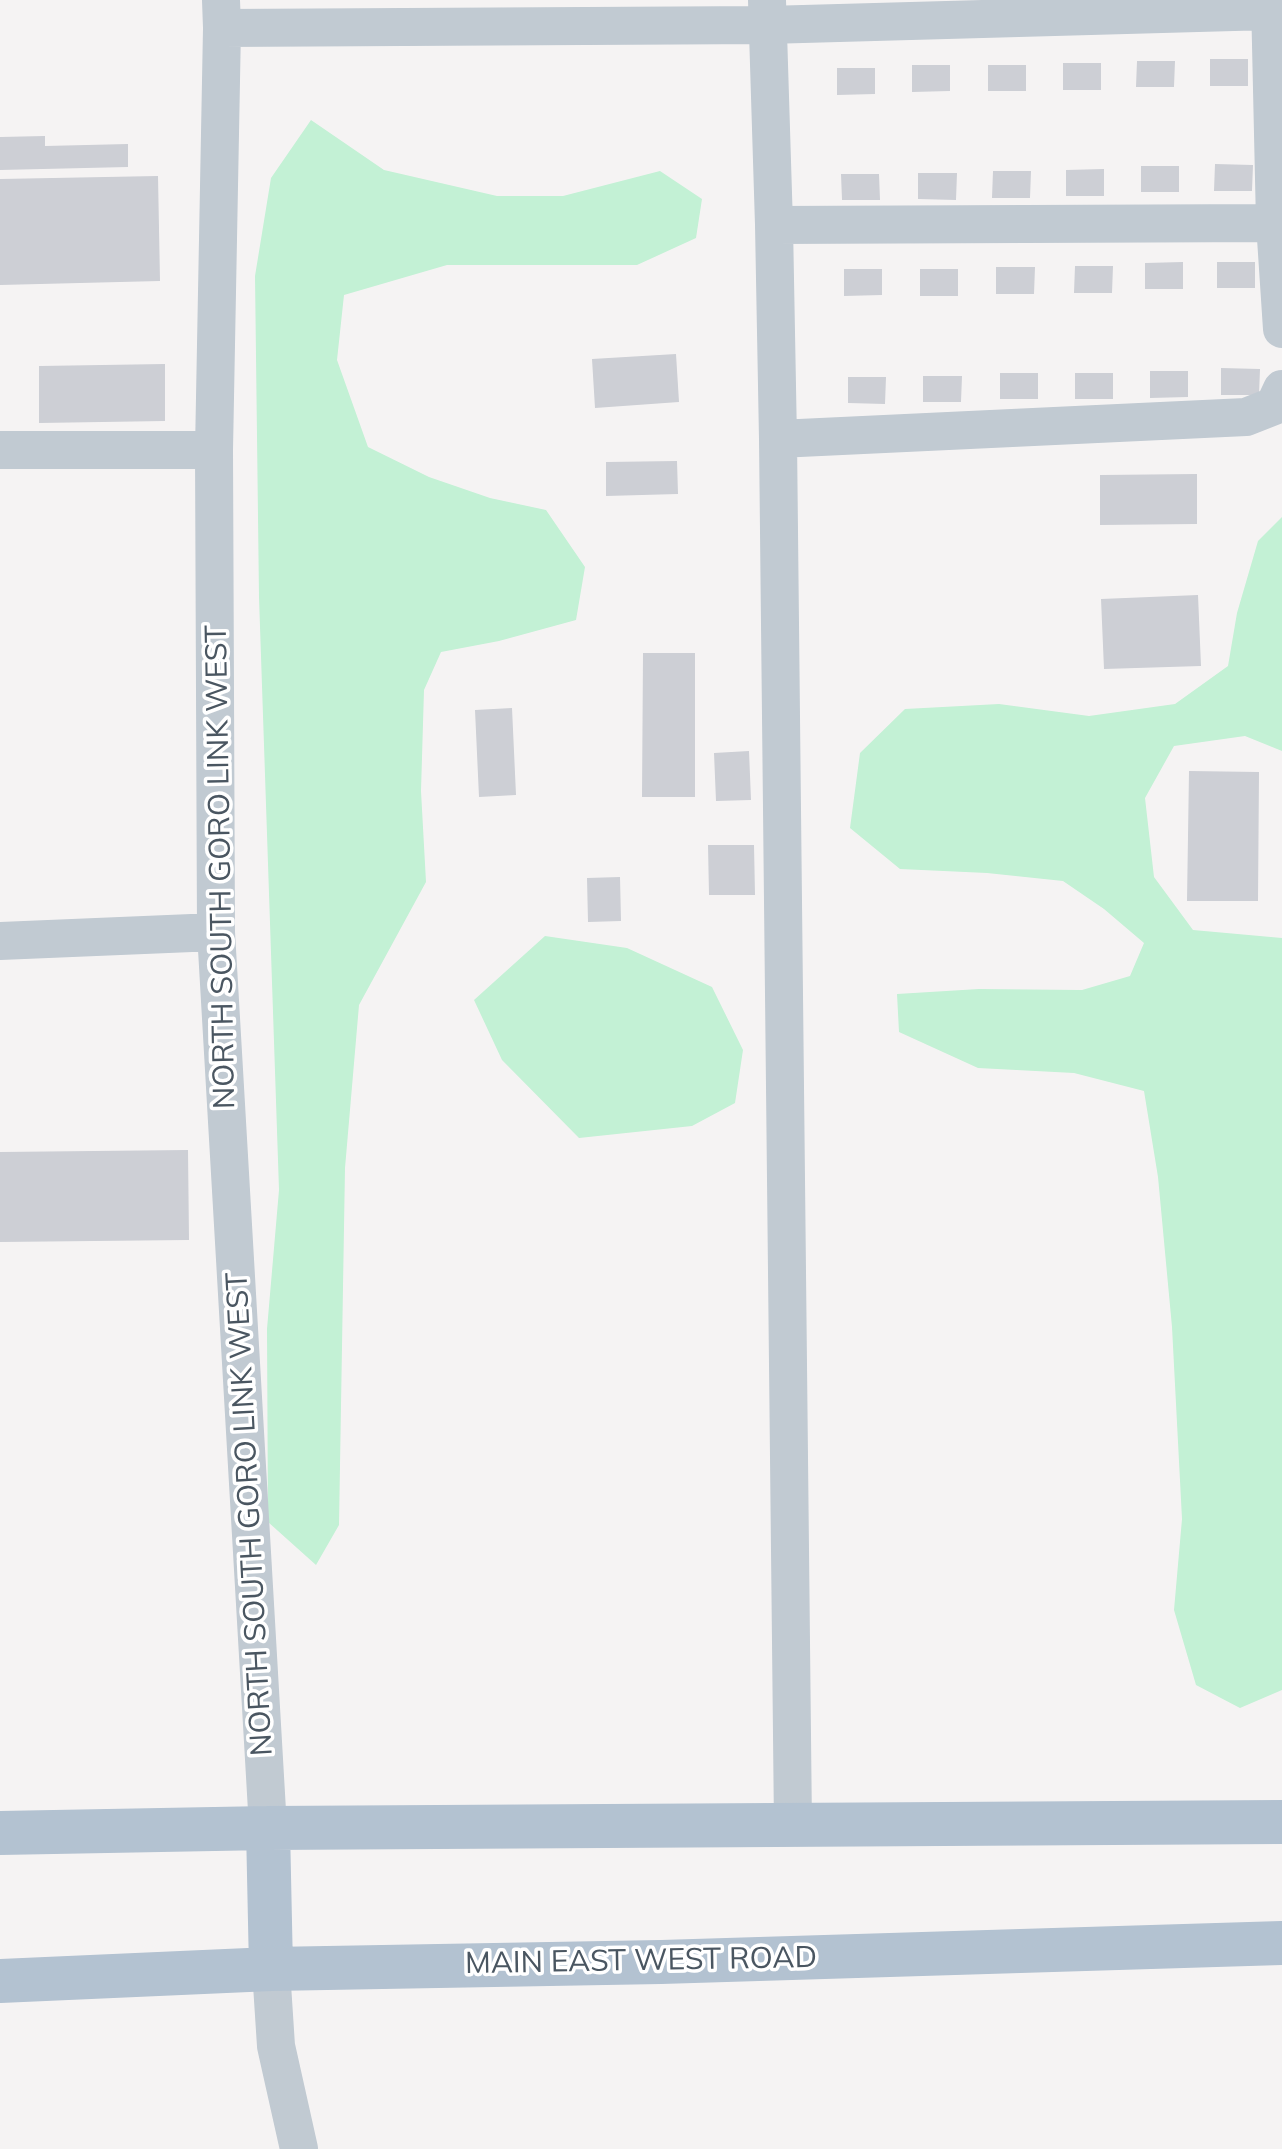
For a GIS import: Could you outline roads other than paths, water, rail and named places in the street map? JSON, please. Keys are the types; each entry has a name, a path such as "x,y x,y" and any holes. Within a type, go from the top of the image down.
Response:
{"main road":[{"path":"0,1833 268,1828 1282,1822"},
{"path":"268,1828 271,1969"},
{"name":"MAIN EAST WEST ROAD","path":"0,1981 271,1969 677,1962 1282,1943"}],"street":[{"path":"222,14 1270,6 1275,223 1282,329"},
{"path":"767,12 778,439 793,1826"},
{"name":"NORTH SOUTH GORO LINK WEST","path":"222,14 214,450 216,932 268,1828"},
{"path":"774,225 1275,223"},
{"path":"778,439 1246,417 1274,406 1282,389"},
{"path":"0,450 214,450"},
{"path":"0,941 216,932"},
{"path":"271,1969 276,2046 299,2149"}]}
